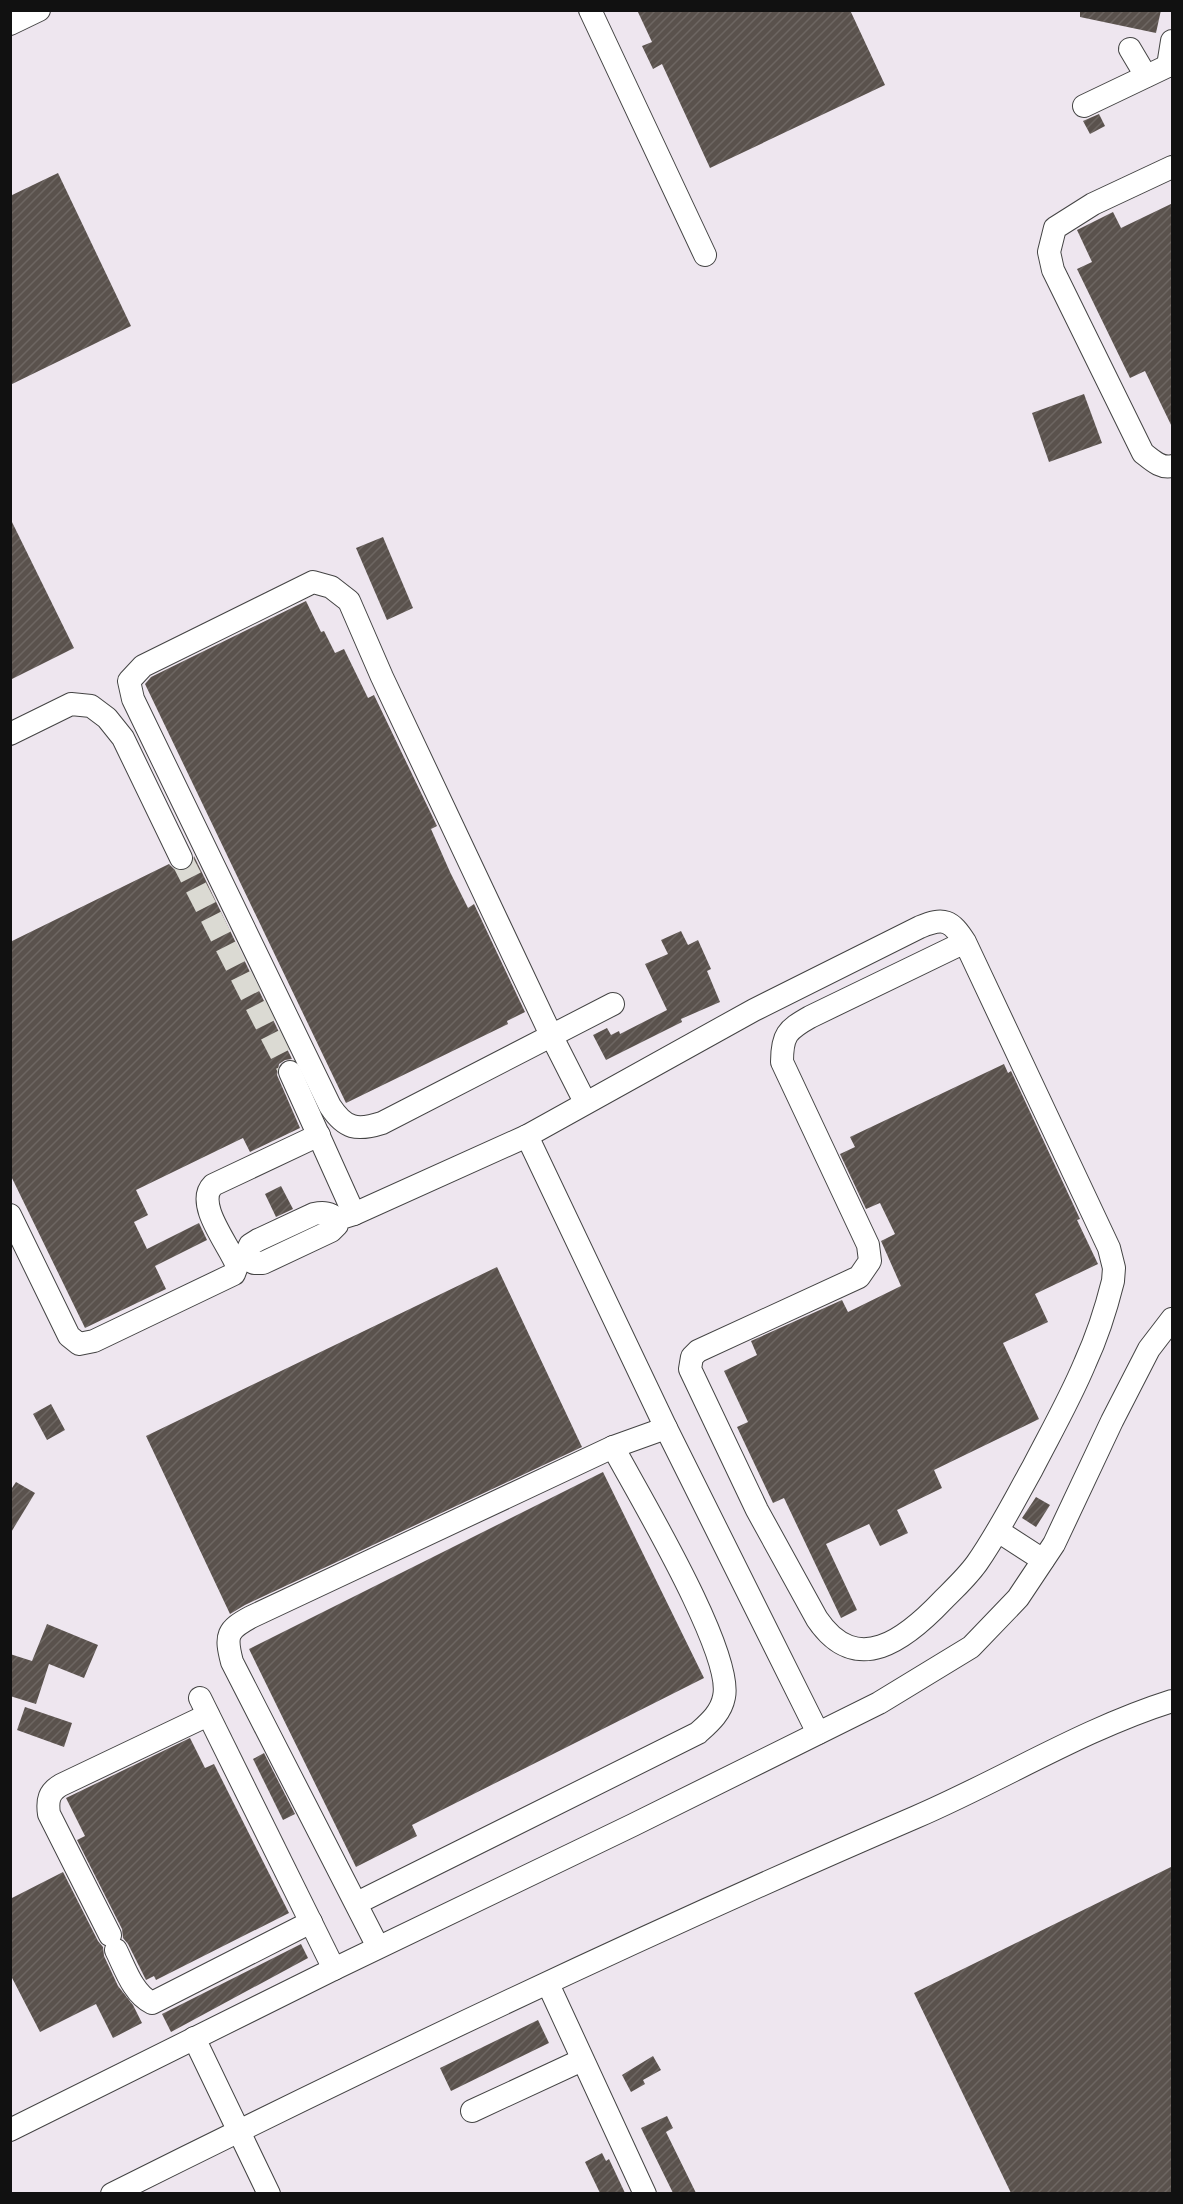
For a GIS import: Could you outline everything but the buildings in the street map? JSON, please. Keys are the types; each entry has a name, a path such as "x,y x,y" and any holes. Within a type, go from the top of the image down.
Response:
{"street":[{"path":"10,24 39,10"},
{"path":"590,10 705,255"},
{"path":"1084,106 1170,65 1173,41"},
{"path":"1130,49 1146,76"},
{"path":"1173,167 1093,204 1055,228 1049,252 1053,270 1143,453 1156,463 1168,467 1173,466"},
{"path":"585,1102 551,1035 348,601 331,587 313,582 143,666 129,681 133,699 330,1106 339,1119 351,1126 365,1128 382,1123 551,1035 613,1004"},
{"path":"10,734 71,704 91,706 107,718 123,738 181,858"},
{"path":"319,1135 213,1185 210,1189 207,1205 218,1231 240,1260 263,1263 332,1231 346,1217 526,1136 753,1010 920,927 935,921 951,924 964,942 1109,1248 1114,1268 1113,1281 1108,1302 1086,1363 998,1531 969,1573 928,1616 904,1635 877,1648 857,1649 841,1645 826,1633 757,1510 690,1369 692,1357 698,1351 860,1277 870,1261 868,1245 782,1062 784,1038 796,1024 964,942"},
{"path":"290,1072 319,1135 346,1217"},
{"path":"526,1136 666,1428 818,1733"},
{"path":"10,1215 69,1336 79,1344 94,1341 234,1274 240,1260"},
{"path":"13,2124 879,1703 971,1647 1018,1598 1054,1544 1149,1349 1173,1319"},
{"path":"378,1947 232,1662 228,1637 232,1629 251,1617 613,1447 666,1428"},
{"path":"357,1903 698,1733 713,1720 720,1708 725,1696 724,1679 718,1654 681,1572 613,1447"},
{"path":"998,1531 1043,1560"},
{"path":"112,2193 238,2130 548,1984 809,1864 940,1807 1093,1731 1173,1701"},
{"path":"311,1922 153,2003 142,1998 49,1814 50,1794 62,1785 204,1707 311,1922 334,1969"},
{"path":"548,1984 645,2193"},
{"path":"194,2038 269,2193"},
{"path":"472,2111 582,2060"}],"shaded area":[{"path":"11,11 1172,11 1172,2193 11,2193"}],"tunnel":[{"path":"181,858 290,1072"}]}
